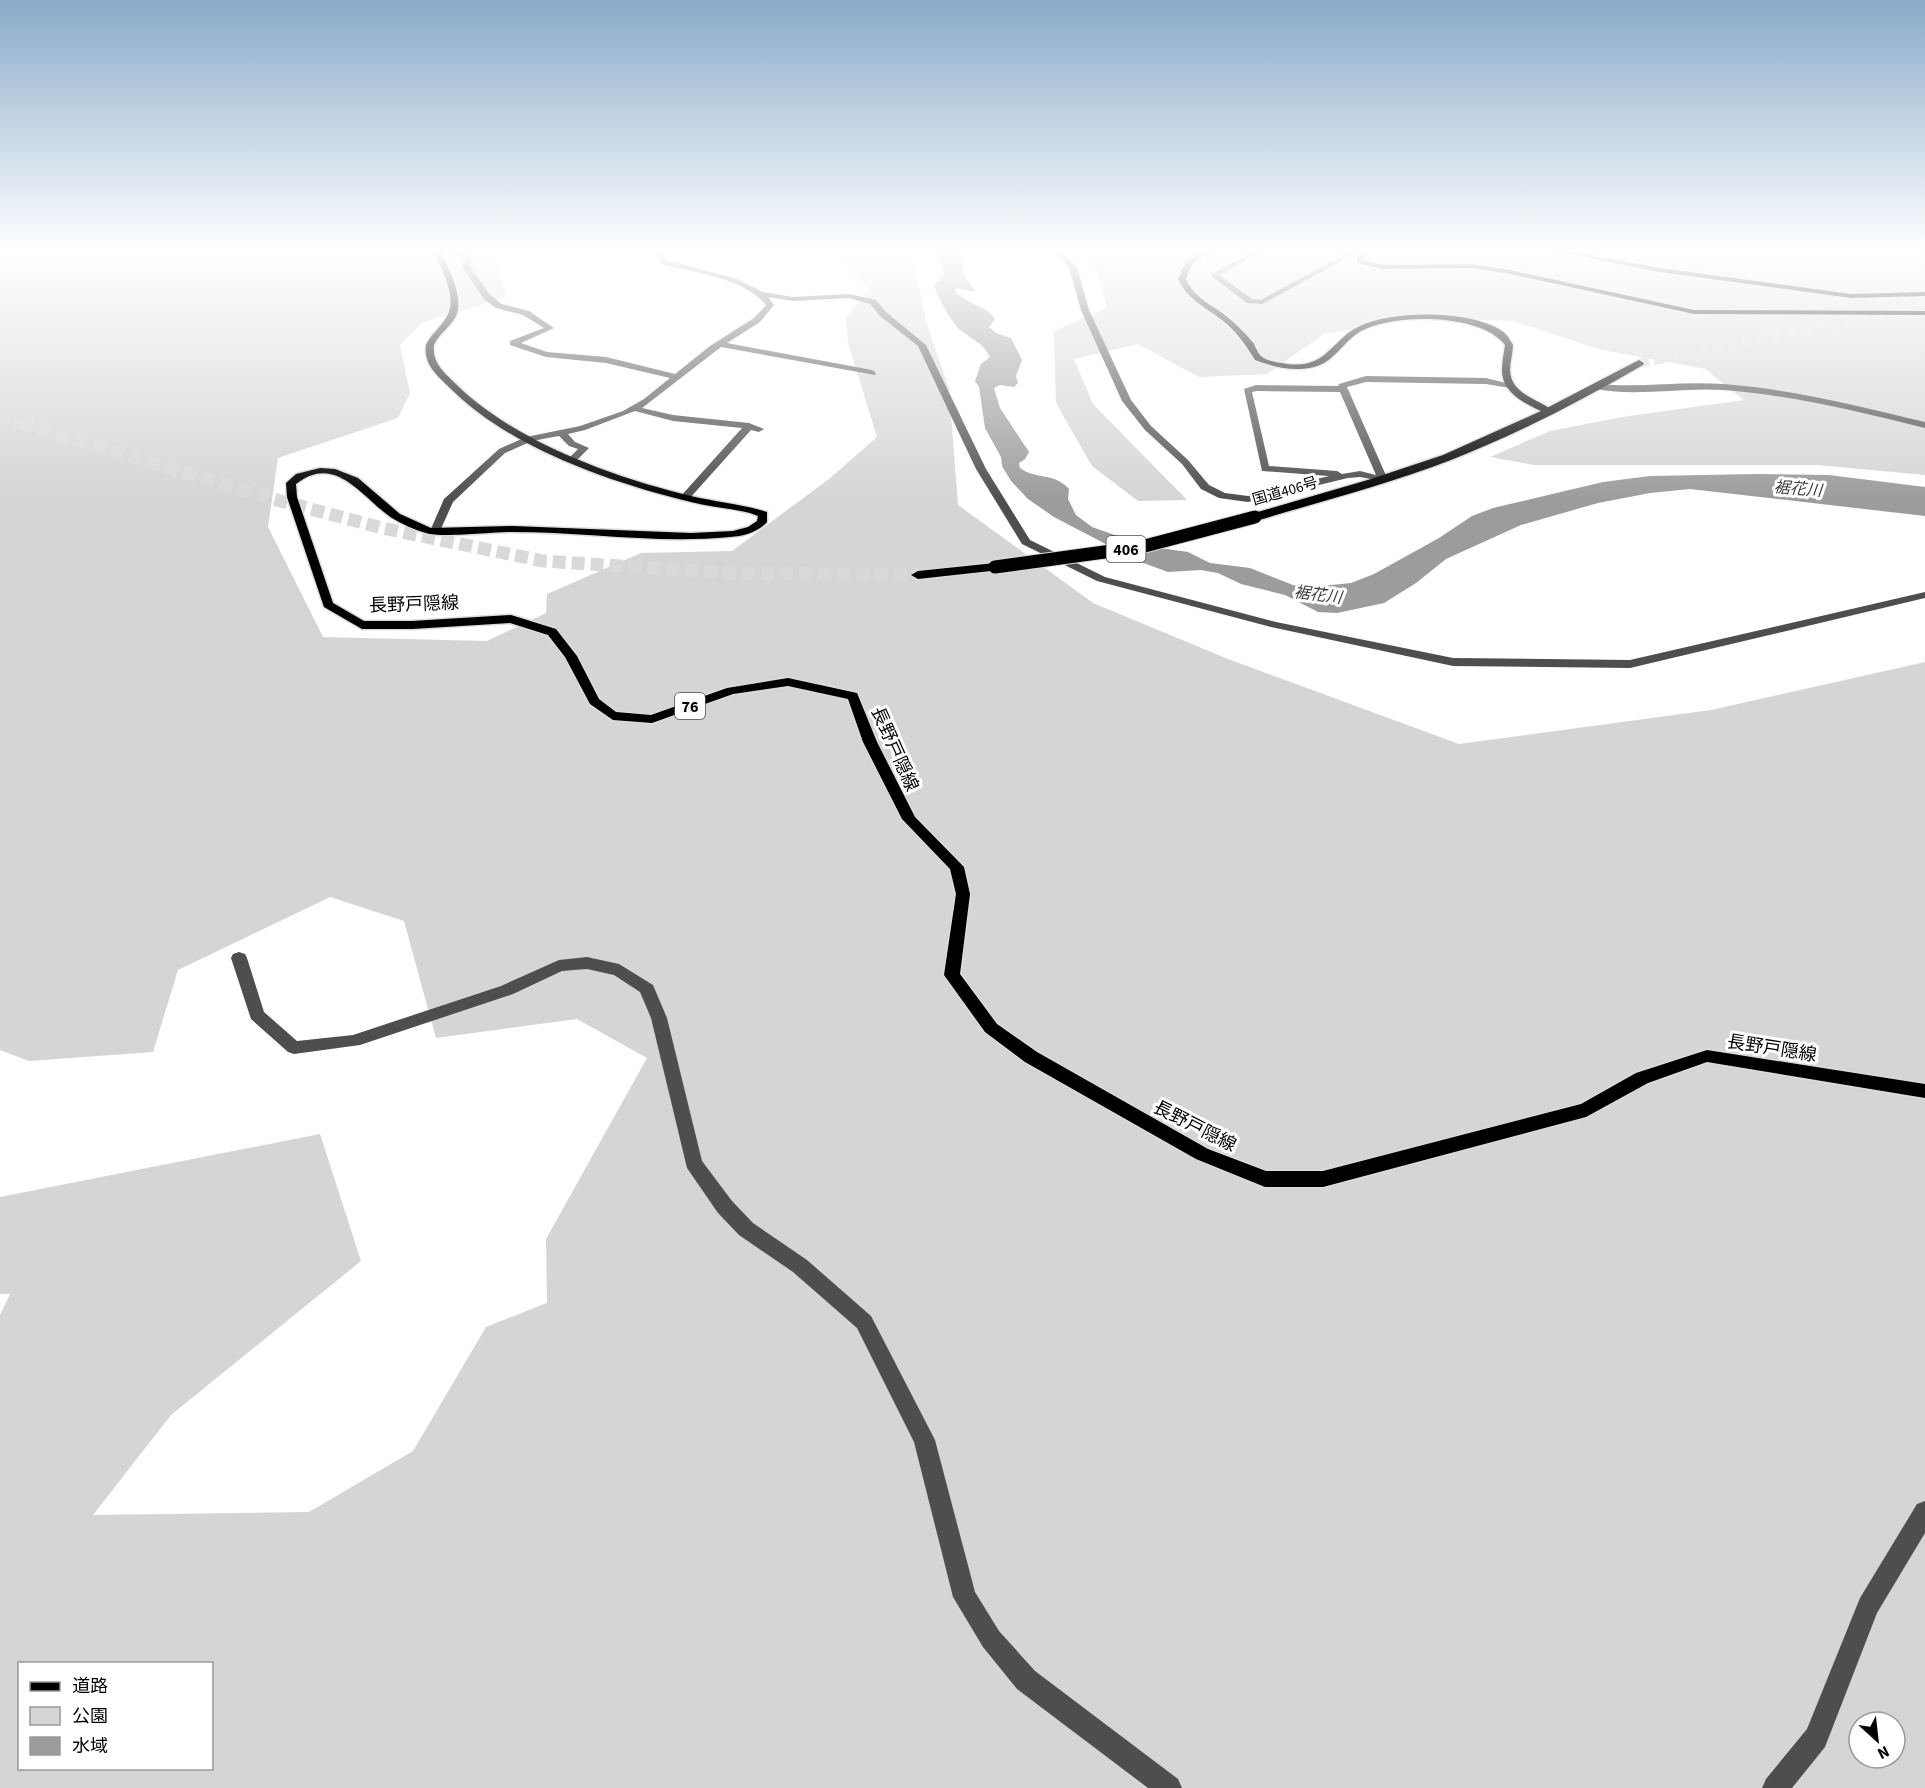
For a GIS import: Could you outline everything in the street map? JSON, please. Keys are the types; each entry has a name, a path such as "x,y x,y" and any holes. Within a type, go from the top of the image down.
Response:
{"highway":[{"name":"国道406号","path":"918,575 1142,547 1383,480 1446,457 1550,412 1640,363"}],"main road":[{"name":"長野戸隠線","path":"435,333 429,346 432,363 472,404 490,418 574,458 685,497 746,508 763,514 762,522 752,529 733,534 691,536 513,529 429,531 396,516 354,480 332,471 320,471 300,476 291,483 292,496 328,605 362,625 412,626 511,619 552,632 571,656 594,701 613,716 652,719 730,691 788,682 852,696 879,761 909,819 957,867 963,894 952,975 991,1028 1031,1057 1202,1154 1265,1179 1323,1179 1586,1110 1642,1078 1707,1056 1925,1090"},
{"path":"1240,333 1252,347 1258,358 1281,367 1292,368 1310,365 1333,354 1341,342 1355,333"},
{"path":"1500,333 1509,345 1506,372 1510,386 1522,397 1550,412"}],"street":[{"path":"537,333 513,343 546,354 606,360 677,377"},
{"path":"435,531 448,501 502,451 529,438 582,428 647,401 736,333"},
{"path":"907,333 922,345 981,469 1026,542 1101,579 1264,622 1453,662 1630,664 1925,595"},
{"path":"1096,333 1127,401 1148,428 1185,462 1205,487 1223,496 1248,499 1348,475 1360,474 1383,480"},
{"path":"719,344 872,373"},
{"path":"1383,480 1342,386 1366,379 1486,381 1510,386"},
{"path":"1599,387 1621,390 1676,385 1778,392 1925,425"},
{"path":"1343,389 1256,388 1247,391 1265,469 1348,475"},
{"path":"633,408 673,418 732,423 754,428 685,497"},
{"path":"561,432 572,444 584,448 574,458"},
{"path":"239,958 257,1015 294,1048 354,1041 507,990 559,966 587,963 619,970 647,989 659,1018 693,1163 725,1207 746,1229 800,1266 864,1322 924,1440 965,1597 991,1639 1026,1680 1168,1788"},
{"path":"1775,1788 1816,1738 1868,1606 1925,1512"}],"green space":[{"path":"0,333 412,333 400,345 410,393 398,418 278,458 268,527 323,637 487,641 546,613 547,594 641,553 732,551 829,479 877,437 848,343 847,333 930,333 949,388 958,505 1093,603 1228,659 1459,744 1711,710 1925,662 1925,1788 0,1788 0,1315 10,1294 0,1294 0,1197 320,1134 361,1261 171,1415 93,1515 309,1512 413,1451 486,1327 547,1303 546,1239 647,1058 577,1019 436,1038 404,921 330,897 178,970 153,1052 29,1061 0,1050"},
{"path":"1054,333 1327,333 1267,374 1199,377 1138,344 1074,359 1093,404 1187,500 1138,501 1092,466 1056,403"},
{"path":"1551,333 1925,333 1925,475 1817,465 1534,465 1490,457 1550,431 1622,417 1744,400 1705,369 1598,349"}],"water":[{"name":"裾花川","path":"965,333 997,333 1011,338 1022,360 1016,376 1018,383 1014,387 1000,385 994,388 1000,408 1029,452 1019,463 1020,468 1032,474 1057,480 1069,489 1068,499 1076,515 1092,527 1146,546 1188,552 1210,563 1250,568 1293,585 1312,587 1351,583 1374,574 1439,538 1472,516 1493,508 1603,482 1650,476 1829,475 1925,487 1925,516 1690,489 1650,493 1598,503 1521,525 1446,559 1416,583 1384,603 1337,613 1318,612 1285,595 1241,584 1218,573 1201,570 1168,572 1138,561 1054,517 1028,499 1011,481 985,428 979,387 975,381 981,364 990,357 980,344"}],"tunnel":[{"path":"1639,363 1793,333"},
{"path":"0,417 25,425"},
{"path":"20,423 266,497 382,528 543,561 729,573 918,575"}]}
